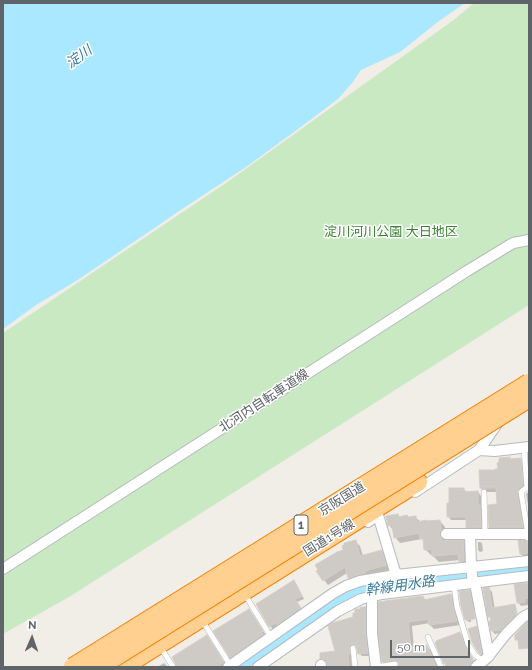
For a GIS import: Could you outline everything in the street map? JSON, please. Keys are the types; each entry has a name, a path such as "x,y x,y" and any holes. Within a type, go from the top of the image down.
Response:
{"highway":[{"name":"京阪国道","path":"73,667 529,383"},
{"name":"京阪国道","path":"99,667 529,398"},
{"name":"国道1号線","path":"123,667 418,482 461,452 529,398"}],"street":[{"name":"北河内自転車道線","path":"3,569 467,271 513,243 529,240"},
{"path":"138,667 479,450 529,376"},
{"path":"479,450 495,451 526,447"},
{"path":"378,515 396,575"},
{"path":"446,534 528,535"},
{"path":"470,534 471,568 484,662"},
{"path":"229,666 332,594 346,586 360,581 396,575 529,561"},
{"path":"258,667 338,611 361,599 382,594 529,576"},
{"path":"372,596 372,634 376,667"},
{"path":"484,662 506,634 523,617 529,614"}],"lane":[{"path":"526,447 528,488 521,492 528,535"},
{"path":"484,492 485,534"},
{"path":"454,585 457,607 468,644 475,655 484,662"},
{"path":"247,598 271,637"},
{"path":"205,625 229,666"},
{"path":"428,637 441,667"},
{"path":"353,648 355,667"},
{"path":"163,651 173,667"},
{"path":"376,667 395,664"}],"green space":[{"name":"淀川河川公園 大日地区","path":"474,3 529,3 529,305 69,597 3,634 3,333 226,183 455,19"}],"water":[{"name":"淀川","path":"3,3 465,3 439,21 400,52 361,70 338,99 246,167 76,281 36,305 3,329"}],"building":[{"path":"510,457 510,459 521,458 523,485 518,489 517,493 523,528 489,528 488,505 497,504 496,488 480,488 479,470 498,469 497,463 499,462 499,458"},
{"path":"449,488 464,488 464,492 478,491 481,528 466,528 466,517 447,517"},
{"path":"398,514 399,517 407,515 408,517 416,516 417,522 440,520 440,534 442,541 464,540 464,561 459,562 458,554 432,556 432,549 424,550 423,538 420,539 419,533 394,538 392,525 388,526 386,516"},
{"path":"356,540 360,556 382,550 386,565 348,578 345,567 323,581 316,571 318,570 315,565 343,550 342,546 344,543"},
{"path":"518,540 525,540 527,542 529,553 520,554"},
{"path":"294,580 302,596 295,599 301,608 277,625 275,623 269,627 256,604"},
{"path":"529,583 529,598 524,598 525,602 517,603 514,584"},
{"path":"489,587 492,608 515,604 517,614 501,630 491,631 489,621 491,621 490,617 488,617 483,588"},
{"path":"470,590 475,619 465,620 459,591"},
{"path":"451,594 457,621 429,625 428,619 408,622 411,648 414,646 415,650 427,645 436,667 398,667 399,663 396,660 382,662 378,634 378,602 423,596 424,600"},
{"path":"360,607 366,607 368,653 358,654 356,646 352,644 349,648 350,654 348,654 349,667 328,667 324,659 320,659 320,653 335,651 328,626 332,623 353,617 355,609 360,609"},
{"path":"249,609 263,631 261,632 263,635 230,658 213,631"},
{"path":"529,621 529,648 519,649 518,640 515,640 515,635"},
{"path":"477,626 481,655 472,642 468,629"},
{"path":"460,632 465,646 474,661 468,665 469,667 447,667 445,663 444,664 435,643 436,641"},
{"path":"207,635 224,662 217,667 177,667 172,657"}],"waterway":[{"name":"幹線用水路","path":"245,667 340,600 360,591 383,586 529,571"}]}
